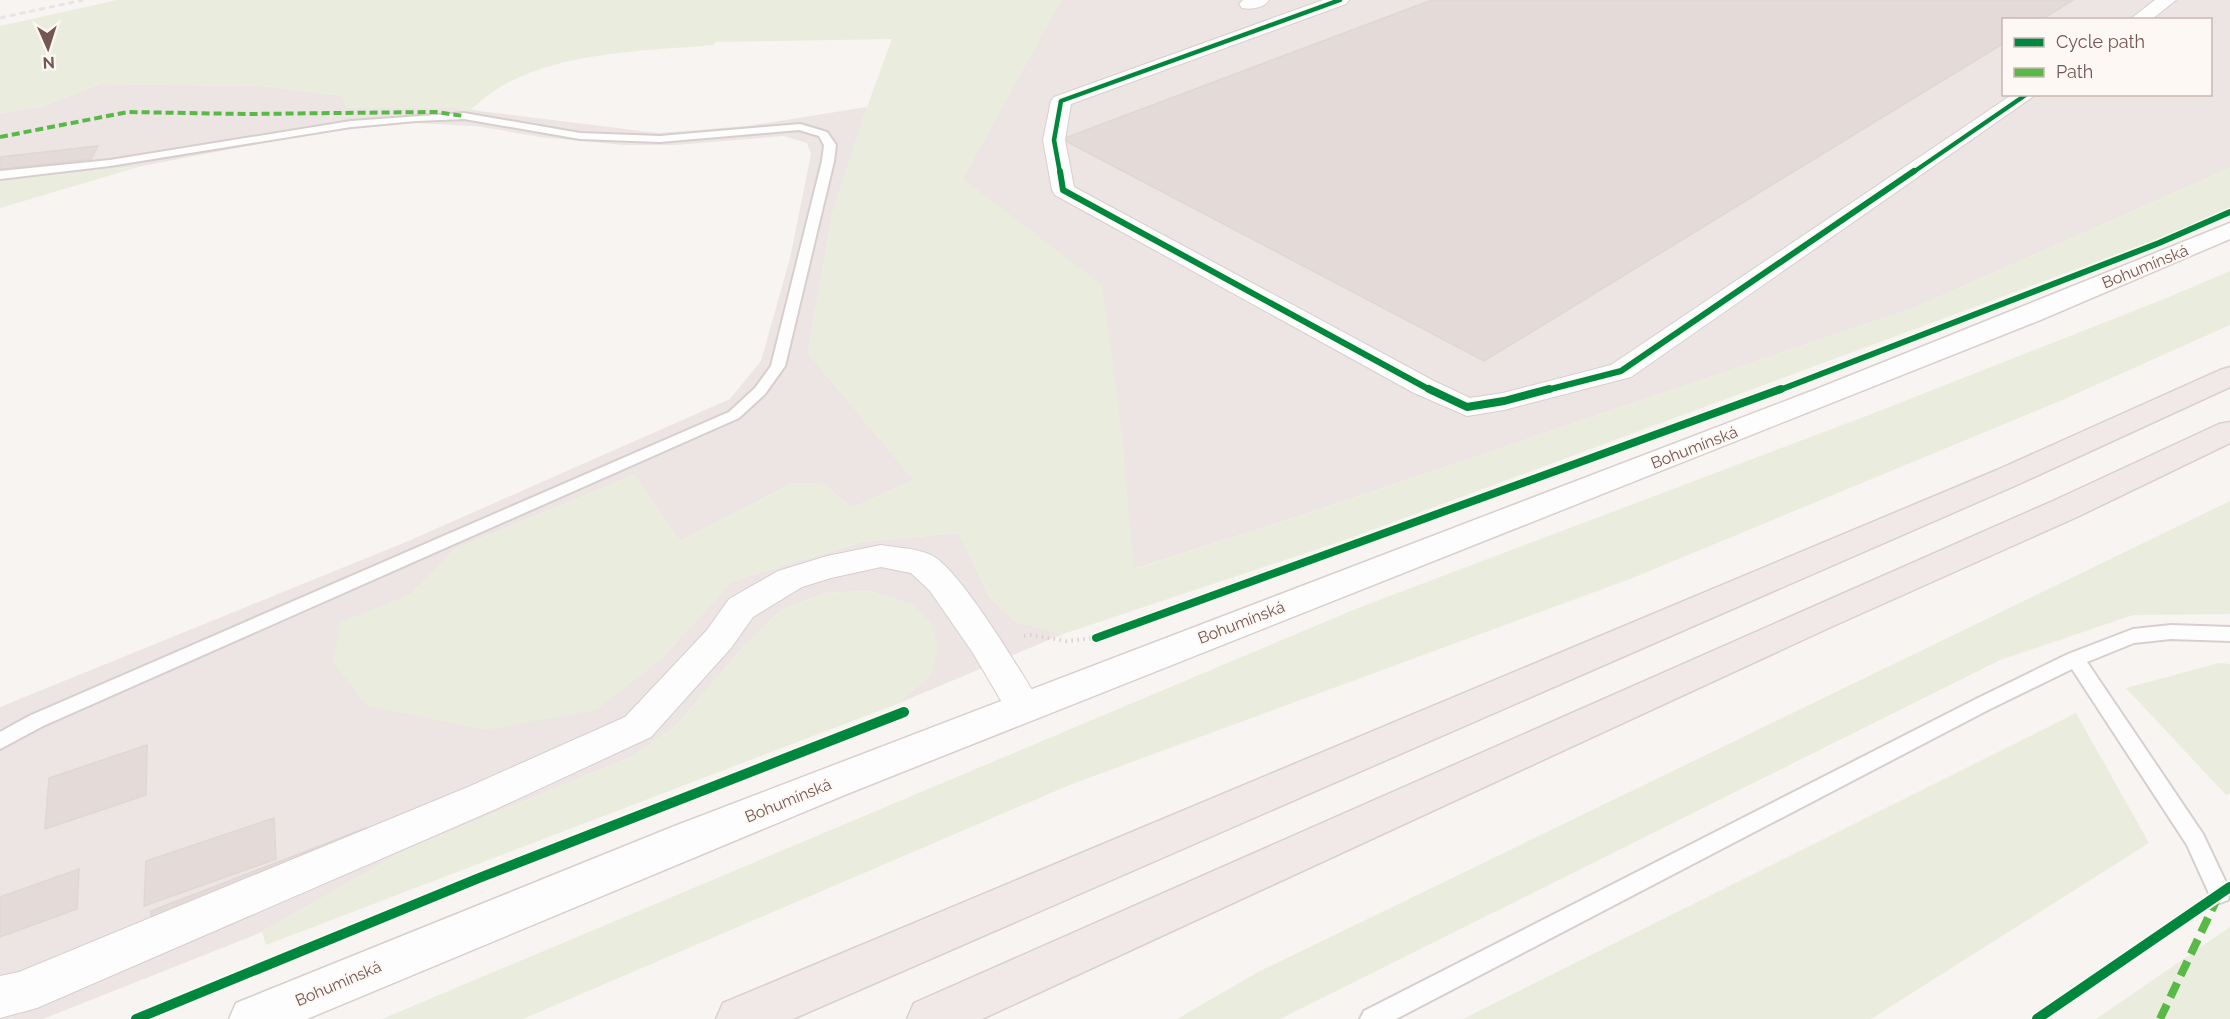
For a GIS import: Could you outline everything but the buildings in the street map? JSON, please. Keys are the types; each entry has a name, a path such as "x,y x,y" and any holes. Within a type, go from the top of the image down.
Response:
{"highway":[{"path":"740,1019 2008,477 2230,376"},
{"path":"931,1019 1807,623 2065,509 2230,431"}],"main road":[{"name":"Bohumínská","path":"253,1019 398,958 1023,706 1859,383 2230,230"}],"street":[{"path":"1340,0 1061,101 1054,140 1063,190 1424,387 1467,407 1504,401 1621,372 2024,96"},
{"path":"2141,18 2167,0"},
{"path":"0,997 21,993 482,798 638,727 719,639 741,608 790,579 827,567 881,556 921,563 942,583 985,644 1023,706"}],"lane":[{"path":"0,176 155,156 351,124 464,116 580,136 660,139 800,127 823,134 830,145 778,366 760,391 734,415 47,716 0,741"},
{"path":"1372,1019 1983,704 2104,645 2133,636 2171,632 2230,634"},
{"path":"2075,660 2195,840 2220,893"}],"path":[{"path":"1024,636 1066,641 1100,637"}],"shaded area":[{"path":"1061,0 2230,0 2230,168 1916,307 1315,511 1133,569 1121,426 962,179"},
{"path":"100,84 262,86 343,96 347,108 455,108 658,133 747,126 867,107 832,215 808,353 914,480 852,508 824,484 793,483 680,541 634,475 455,549 410,595 341,623 659,661 732,581 861,542 959,533 989,596 1016,622 1063,634 897,704 931,675 911,604 869,591 825,593 781,610 745,645 676,726 631,757 406,850 262,932 43,1019 0,1019 0,707 406,542 730,399 761,361 790,258 811,154 807,143 784,136 675,145 623,145 540,137 476,126 416,123 321,132 142,166 0,180 0,113 40,107"}],"green space":[{"path":"117,0 1061,0 963,179 1102,285 1121,426 1134,569 1315,511 1916,307 2230,168 2230,208 2166,236 1345,540 1063,634 1016,622 989,596 959,533 861,542 732,581 659,661 596,710 486,730 367,706 333,662 341,622 410,595 455,549 634,475 680,541 793,483 824,484 852,508 914,480 808,353 832,215 892,39 715,42 714,45 584,58 520,77 493,92 469,112 455,108 347,108 343,96 262,86 100,84 40,107 0,113 0,26"},
{"path":"142,166 0,208 0,180"},
{"path":"2230,271 2230,325 2060,401 1630,579 1072,784 523,1019 382,1019 1358,608 1869,415"},
{"path":"2230,501 2230,614 2133,615 2000,660 1280,1019 1177,1019 1258,972"},
{"path":"869,591 912,604 931,623 938,648 931,675 897,704 266,945 262,932 406,850 631,757 676,726 745,645 781,610 825,593"},
{"path":"2219,663 2230,664 2230,793 2226,795 2126,688"},
{"path":"2076,713 2149,843 1871,1019 1463,1019"},
{"path":"2230,927 2230,1019 2096,1019"}],"railway":[{"path":"0,18 83,0"}],"marked path":[{"path":"0,137 128,112 246,114 436,112 464,116"},
{"path":"2160,1019 2217,899"}],"cycle path":[{"path":"1340,0 1061,101 1054,140 1063,190 1424,387 1467,407 1504,401 1621,371 2024,96"},
{"path":"1096,638 1698,421 1930,333 2159,243 2230,212"},
{"path":"136,1019 479,878 904,712"},
{"path":"2037,1019 2230,887"}]}
